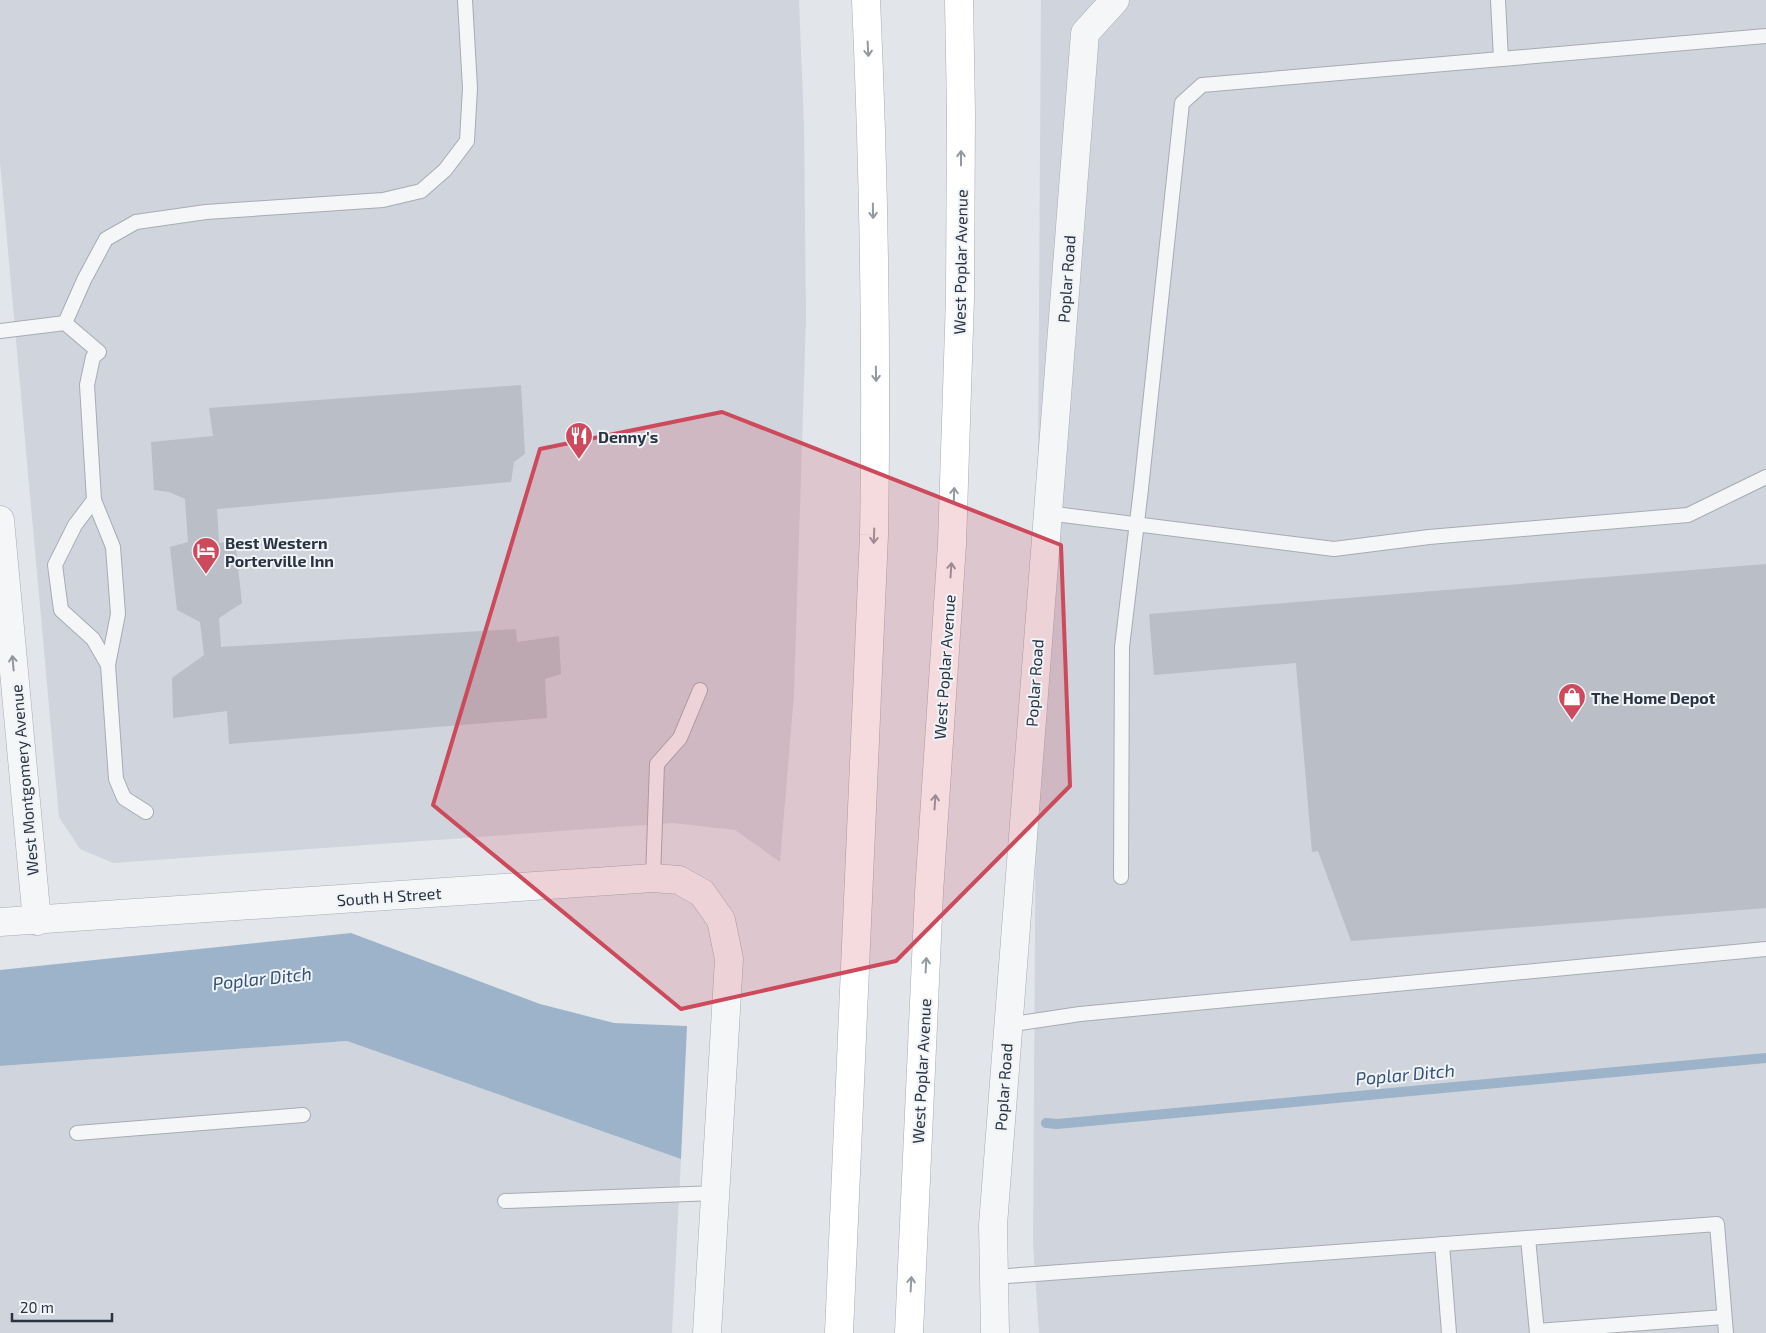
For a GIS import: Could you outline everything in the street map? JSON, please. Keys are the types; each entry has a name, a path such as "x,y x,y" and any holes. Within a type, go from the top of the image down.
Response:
{"main road":[{"path":"839,1333 874,535 876,412 874,265 866,0"},
{"name":"West Poplar Avenue","path":"909,1333 929,893 952,544 960,288 961,112 959,0"}],"street":[{"name":"Poplar Road","path":"995,1333 993,1225 1085,33 1115,0"},
{"name":"West Montgomery Avenue","path":"0,520 37,921"},
{"name":"South H Street","path":"0,922 653,878 679,880 702,893 721,920 729,959 715,1194"},
{"path":"707,1333 715,1194"}],"lane":[{"path":"66,322 80,287 106,239 136,222 206,212 383,200 421,191 445,170 467,141 470,88 465,0"},
{"path":"1498,0 1501,59"},
{"path":"1121,876 1122,647 1182,103 1202,85 1766,36"},
{"path":"0,331 66,322"},
{"path":"66,322 99,352 92,357 87,385 94,500 113,547 118,614 108,665 116,779 124,798 146,812"},
{"path":"1048,513 1334,549 1429,537 1688,515 1766,477"},
{"path":"94,500 75,525 55,565 61,610 93,639 108,665"},
{"path":"653,878 658,764 680,738 700,690"},
{"path":"1007,1025 1080,1014 1766,949"},
{"path":"77,1133 302,1115"},
{"path":"504,1201 715,1194"},
{"path":"994,1277 1717,1224 1726,1333"},
{"path":"1528,1238 1537,1332 1724,1317"},
{"path":"1442,1244 1448,1333"}],"highlighted area":[{"path":"722,412 1061,545 1070,786 896,961 681,1009 433,805 540,449"}],"shaded area":[{"path":"0,0 799,0 804,125 806,318 794,694 780,862 735,830 673,823 113,863 80,849 59,817 0,162"},
{"path":"1041,0 1766,0 1766,1333 1039,1333 1033,1242"},
{"path":"347,1041 681,1159 672,1333 0,1333 0,1066"}],"water":[{"path":"351,933 540,1004 614,1023 687,1026 681,1159 347,1041 0,1066 0,970"}],"building":[{"name":"Best Western Porterville Inn","path":"521,385 525,454 514,462 511,482 217,509 219,543 235,540 242,603 219,618 221,647 516,629 517,642 559,636 561,674 545,679 547,718 229,744 227,711 173,718 172,678 204,655 200,622 177,610 170,547 188,542 185,499 169,492 154,490 151,442 213,436 209,408"},
{"name":"The Home Depot","path":"1766,564 1766,908 1351,941 1318,851 1312,852 1296,663 1154,675 1149,614"}],"waterway":[{"name":"Poplar Ditch","path":"1046,1123 1057,1124 1766,1058"}],"place":[{"name":"Denny's","path":"579,460"},
{"name":"Best Western Porterville Inn","path":"206,575"},
{"name":"The Home Depot","path":"1572,721"}]}
